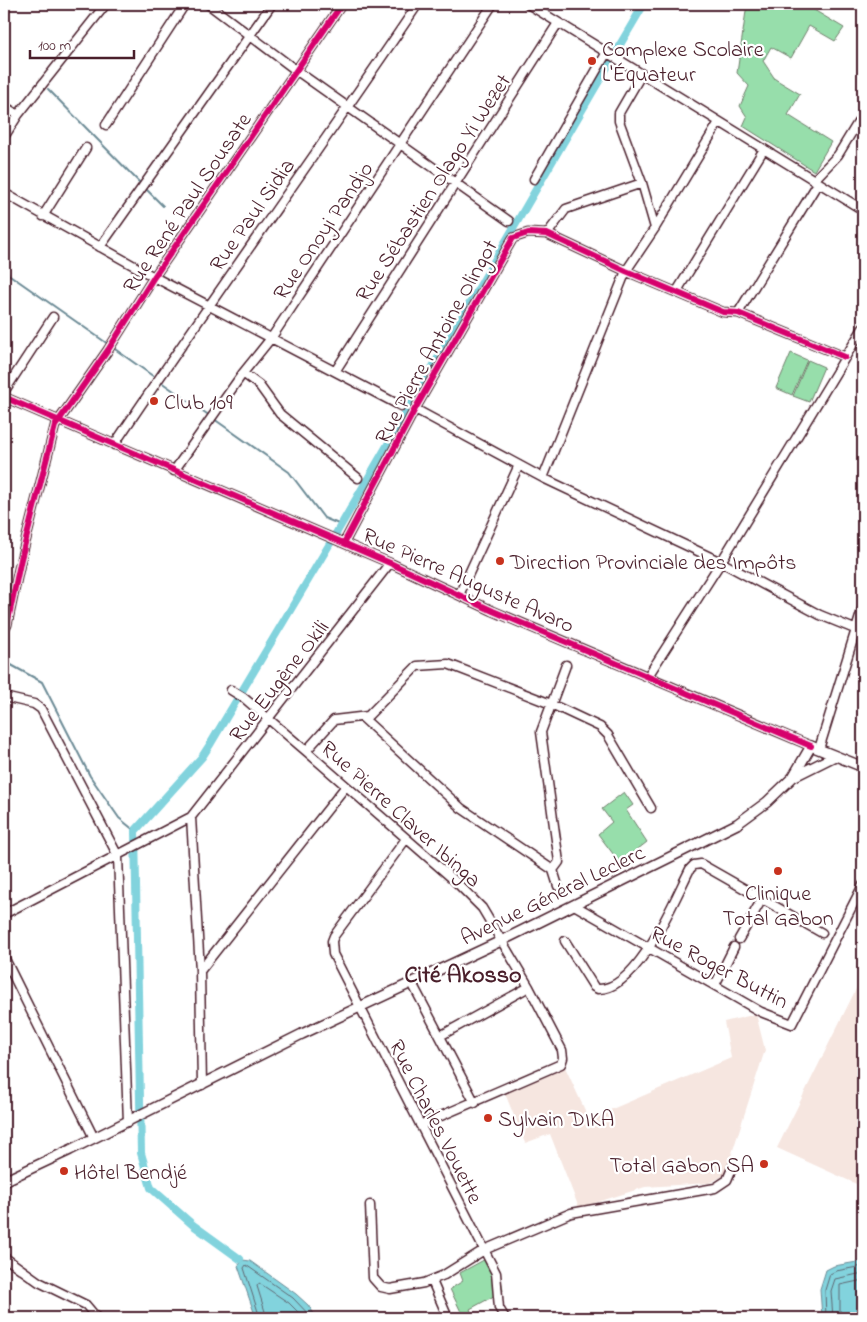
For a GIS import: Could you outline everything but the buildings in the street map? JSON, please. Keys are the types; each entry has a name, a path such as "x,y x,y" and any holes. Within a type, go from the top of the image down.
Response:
{"main road":[{"name":"Rue Pierre Auguste Avaro","path":"815,747 863,767"},
{"path":"793,777 815,747"},
{"path":"793,777 836,756"},
{"name":"Avenue Général Leclerc","path":"4,1180 130,1121 358,1007 503,940 737,824 753,814 793,777"}],"street":[{"path":"4,137 18,115 106,4"},
{"path":"106,125 185,4"},
{"path":"208,4 297,71 454,184 509,221"},
{"path":"100,246 272,4"},
{"name":"Rue René Paul Sousate","path":"7,626 49,450 59,420 110,347 154,277 342,4"},
{"name":"Rue Paul Sidia","path":"114,445 208,305 349,107 418,4"},
{"name":"Rue Onoyi Pandjo","path":"174,471 210,418 272,337 493,4"},
{"path":"528,4 863,210"},
{"name":"Rue Sébastien Olago Yi Wezet","path":"336,370 558,22"},
{"path":"534,179 608,53"},
{"path":"641,74 619,113 619,121 642,183 655,228"},
{"path":"4,106 18,115"},
{"path":"738,314 816,181 838,156 863,114"},
{"path":"543,478 626,272 719,122"},
{"path":"43,216 86,148"},
{"path":"677,291 764,149"},
{"path":"547,234 566,209 642,183"},
{"path":"4,194 154,277 336,370 401,406"},
{"name":"Rue Pierre Antoine Olingot","path":"341,542 512,238 528,233 547,234 626,272 677,291 723,312 738,314 845,357"},
{"path":"4,392 53,317"},
{"path":"648,676 721,562 863,328"},
{"path":"243,373 258,385 280,414 358,478"},
{"name":"Rue Pierre Auguste Avaro","path":"4,397 390,563 459,596 815,747"},
{"path":"415,409 543,478 721,562 820,615 856,630"},
{"path":"459,596 519,465"},
{"name":"Rue Eugène Okili","path":"192,817 270,720 390,563"},
{"path":"815,747 863,607"},
{"path":"306,750 334,720 368,716 417,666 448,664 551,704 600,728 608,735 651,808"},
{"path":"553,870 559,862 541,732 566,665"},
{"name":"Rue Pierre Claver Ibinga","path":"231,690 244,698 306,750 453,879 482,908 503,940 530,987 562,1050 563,1058 561,1064 475,1103"},
{"path":"4,697 34,704 41,709 121,854 130,1121"},
{"path":"363,718 461,808 553,870 558,886"},
{"path":"200,971 346,786"},
{"path":"4,914 192,817 200,971 202,1085"},
{"name":"Rue Charles Vouette","path":"406,839 332,941 333,954 358,1007 496,1273 499,1308 505,1318"},
{"path":"565,940 589,981 598,989 607,988 628,974 648,949 694,865 701,864 822,933"},
{"name":"Rue Roger Buttin","path":"574,905 761,1012 792,1024 863,884"},
{"path":"738,939 762,899"},
{"path":"715,985 734,947"},
{"path":"4,957 94,1138"},
{"path":"412,983 475,1103 420,1125"},
{"path":"440,1036 530,987"},
{"path":"370,1205 373,1278 381,1287 390,1289 432,1281 484,1250 571,1213 716,1188 727,1180 733,1166"},
{"path":"4,1257 39,1282 86,1305 97,1318"},
{"path":"432,1281 448,1318"}],"shaded area":[{"path":"863,975 863,1187 777,1148"},
{"path":"756,1014 765,1050 725,1175 709,1183 645,1187 579,1208 550,1134 525,1143 504,1091 565,1067 589,1119 731,1058 724,1022"}],"green space":[{"path":"747,4 804,4 844,28 835,41 809,26 791,58 771,47 763,61 775,79 800,94 788,115 831,142 814,171 743,126 747,117 740,106 749,86 737,73"},
{"path":"791,353 807,360 792,395 776,388"},
{"path":"808,360 824,367 809,402 793,396"},
{"path":"624,792 633,805 626,810 647,842 620,863 598,834 612,822 602,809"},
{"path":"491,1256 501,1279 503,1291 470,1309 474,1318 464,1318 450,1289 463,1281 460,1273"}],"water":[{"path":"243,1260 250,1261 296,1294 308,1305 317,1318 256,1318 238,1266"},
{"path":"863,1261 863,1318 822,1318 820,1289 826,1270 834,1266"}],"waterway":[{"path":"618,48 644,4"},
{"path":"240,1259 193,1225 151,1188 141,1153 135,831 202,757 211,743 341,525 610,62"},
{"path":"48,89 141,184"},
{"path":"144,187 163,206"},
{"path":"4,271 108,344"},
{"path":"112,347 157,379"},
{"path":"161,382 210,416"},
{"path":"214,419 289,472 324,518 341,525"},
{"path":"4,661 42,682 90,776 119,818 135,831"}],"cycle path":[{"path":"7,625 21,559 55,426 108,350 154,277 342,4"},
{"path":"344,543 415,409 513,238 528,233 547,234 626,271 723,312 738,313 845,357"},
{"path":"4,397 390,563 493,611 811,746"}],"place":[{"name":"Complexe Scolaire L'Équateur","path":"592,61"},
{"name":"Club 109","path":"154,401"},
{"name":"Direction Provinciale des Impôts","path":"500,561"},
{"name":"Clinique Total Gabon","path":"778,871"},
{"name":"Sylvain DIKA","path":"488,1118"},
{"name":"Total Gabon SA","path":"764,1164"},
{"name":"Hôtel Bendjé","path":"64,1171"}],"district":[{"name":"Cité Akosso","path":"463,974"}]}
